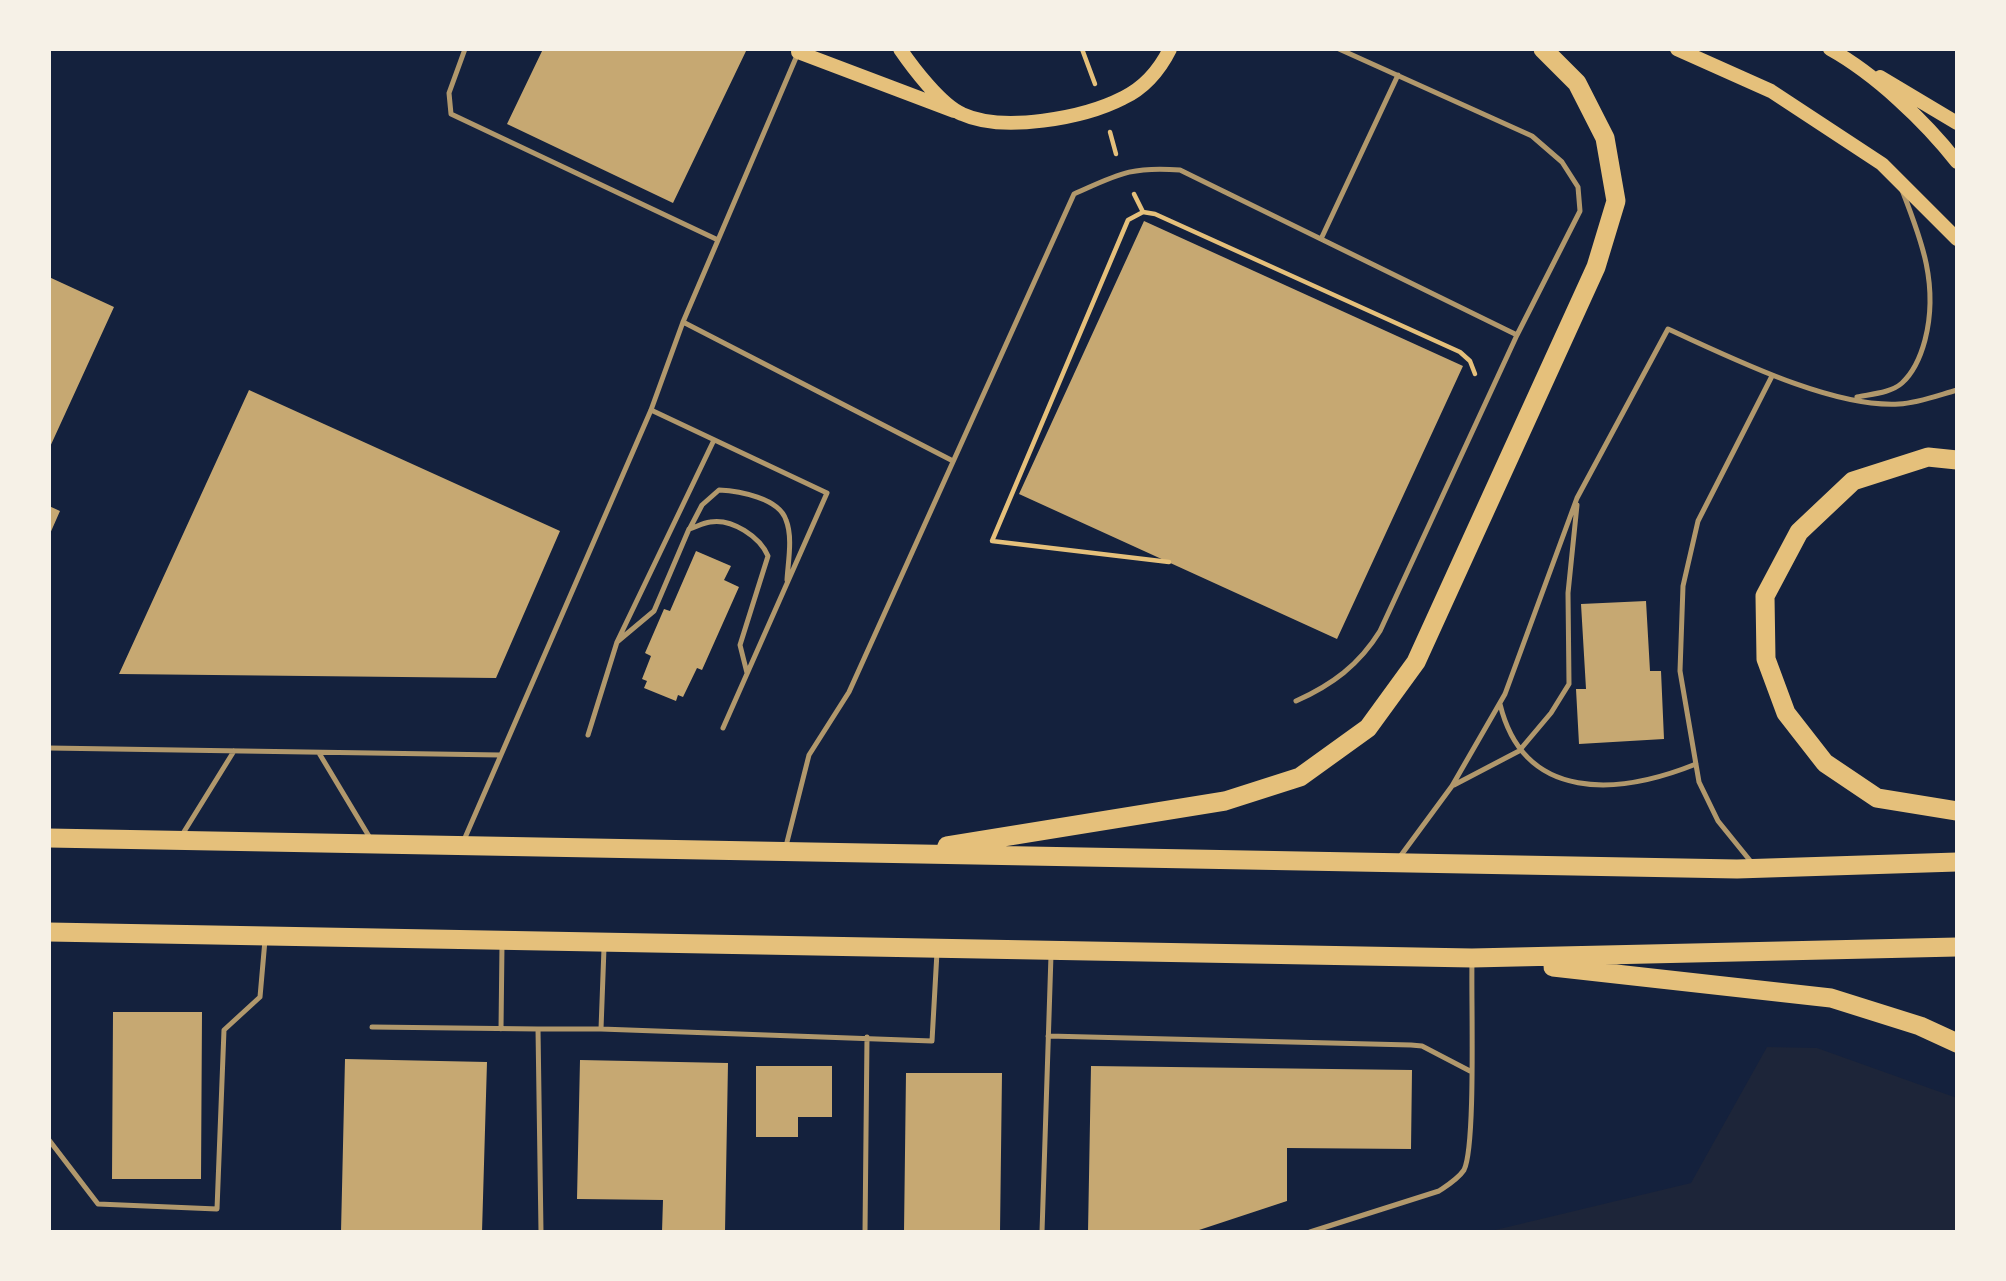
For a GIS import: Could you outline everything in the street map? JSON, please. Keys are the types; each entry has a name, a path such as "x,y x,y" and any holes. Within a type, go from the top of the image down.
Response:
{"highway":[{"path":"893,855 1225,801 1300,777 1368,728 1416,662 1596,267 1616,201 1605,138 1577,83 1543,49"},
{"path":"1957,460 1928,457 1853,481 1799,532 1765,596 1766,659 1786,713 1825,763 1877,798 1957,811"},
{"path":"49,838 1757,869 1957,862"},
{"path":"49,932 1472,958 1957,947"},
{"path":"1472,958 1831,998 1920,1026 1957,1043"}],"main road":[{"path":"900,49 919,77 962,114"},
{"path":"798,50 962,114 1020,124 1072,116 1124,98 1146,82 1170,49"},
{"path":"1677,49 1771,90 1882,164 1957,239"},
{"path":"1830,49 1957,123"},
{"path":"1854,62 1939,139 1957,162"}],"lane":[{"path":"465,49 449,93 450,114 718,240"},
{"path":"1296,701 1321,690 1346,672 1366,653 1380,631 1517,335 1580,211 1578,187 1562,162 1532,136 1339,49"},
{"path":"461,846 651,410 683,322 798,50"},
{"path":"1321,239 1398,75"},
{"path":"785,852 809,755 845,700 1074,194 1113,175 1146,167 1180,170 1517,335"},
{"path":"1850,398 1886,391 1902,383 1920,356 1929,323 1932,288 1924,247 1899,180"},
{"path":"683,322 953,461"},
{"path":"1395,863 1452,786 1499,703 1577,498 1668,329 1772,376 1850,398 1899,404 1957,390"},
{"path":"1757,869 1718,821 1699,782 1680,671 1683,586 1698,521 1772,376"},
{"path":"651,410 827,493 723,728"},
{"path":"588,735 617,642 715,440"},
{"path":"617,642 654,611 689,529 702,505 719,490 738,491 780,510 786,519 788,532 787,583"},
{"path":"1452,786 1519,751 1551,713 1569,684 1569,593 1577,498"},
{"path":"689,529 713,521 752,533 763,543 768,555 740,645 747,673"},
{"path":"1499,703 1506,730 1519,751 1550,776 1579,785 1641,783 1696,764"},
{"path":"49,748 500,755"},
{"path":"178,840 234,751"},
{"path":"319,753 374,844"},
{"path":"49,1140 97,1204 217,1209 224,1030 260,997 266,936"},
{"path":"501,1029 502,940"},
{"path":"601,1029 604,943"},
{"path":"372,1027 601,1029 932,1041 937,948"},
{"path":"1042,1232 1051,950"},
{"path":"1310,1232 1420,1198 1454,1182 1464,1169 1467,1155 1472,958"},
{"path":"538,1029 541,1232"},
{"path":"1048,1036 1411,1045 1422,1046 1470,1071"},
{"path":"864,1232 867,1037"}],"path":[{"path":"1169,562 992,541 1128,220 1143,212 1155,215 1460,352 1470,361 1475,375 1474,386"}],"shaded area":[{"path":"1767,1047 1817,1048 1957,1098 1957,1232 1487,1232 1691,1183"}],"building":[{"path":"543,49 747,49 673,203 507,124"},
{"path":"1144,221 1463,366 1337,639 1019,494"},
{"path":"49,277 114,307 49,449"},
{"path":"249,390 560,531 496,678 119,674"},
{"path":"49,506 60,511 49,536"},
{"path":"696,551 731,566 724,580 739,587 702,670 697,668 683,697 678,695 676,701 644,688 647,681 642,679 651,656 645,653 664,609 670,611"},
{"path":"1646,601 1650,671 1661,671 1664,739 1579,744 1576,689 1586,689 1581,604"},
{"path":"113,1012 202,1012 201,1179 112,1179"},
{"path":"345,1059 487,1062 482,1232 341,1232"},
{"path":"580,1060 728,1063 725,1232 662,1232 663,1200 577,1199"},
{"path":"756,1066 832,1066 832,1117 798,1117 798,1137 756,1137"},
{"path":"1091,1066 1412,1070 1411,1149 1287,1148 1287,1201 1193,1232 1088,1232"},
{"path":"906,1073 1002,1073 1000,1232 904,1232"}]}
